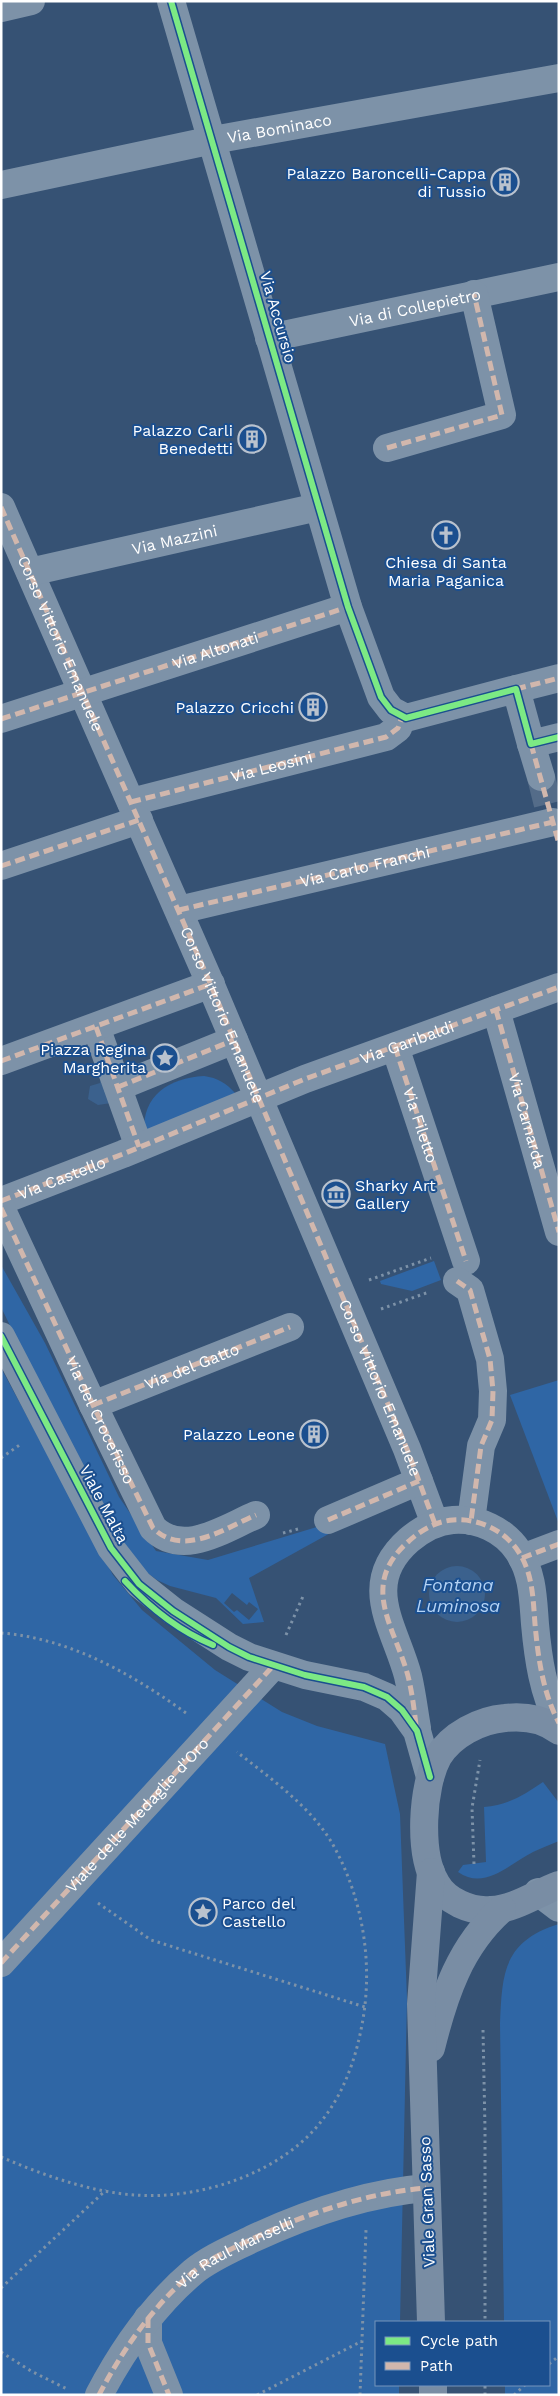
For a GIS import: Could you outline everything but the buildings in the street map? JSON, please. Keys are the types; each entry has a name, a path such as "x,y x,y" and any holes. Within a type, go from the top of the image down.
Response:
{"street":[{"path":"1,8 31,1"},
{"name":"Via Accursio","path":"171,1 348,607 381,697 391,710 402,717"},
{"name":"Via Bominaco","path":"1,185 213,140 559,78"},
{"name":"Via di Collepietro","path":"269,338 559,277"},
{"path":"387,448 502,415 474,294"},
{"name":"Corso Vittorio Emanuele","path":"1,507 211,984 257,1098 420,1481 435,1524"},
{"name":"Via Mazzini","path":"30,572 318,507"},
{"name":"Via Altonati","path":"1,719 348,607"},
{"path":"402,717 414,717 559,678"},
{"path":"516,689 541,777"},
{"name":"Via Leosini","path":"1,866 135,811 386,737 398,728 402,717"},
{"path":"531,744 559,736"},
{"name":"Via Carlo Franchi","path":"178,910 553,824"},
{"path":"1,1061 211,984"},
{"name":"Via Garibaldi","path":"257,1098 305,1078 559,987"},
{"name":"Via Camarda","path":"496,1010 559,1232"},
{"path":"88,1030 118,1087 131,1151 257,1098"},
{"path":"118,1087 234,1040"},
{"name":"Via Filetto","path":"395,1047 461,1271"},
{"name":"Via Castello","path":"1,1201 131,1151"},
{"name":"Via del Crocefisso","path":"1,1208 93,1406 149,1522 158,1534 176,1541 193,1541 256,1515"},
{"path":"461,1271 476,1309 490,1359 493,1402 491,1423 481,1446 471,1521"},
{"name":"Via del Gatto","path":"93,1406 290,1327"},
{"name":"Viale Malta","path":"1,1336 119,1560 139,1584 152,1595 229,1647 273,1666 377,1692 402,1710 417,1731"},
{"path":"328,1520 420,1481"},
{"path":"430,1777 417,1731 408,1676 388,1624 383,1594 386,1574 395,1556 418,1533 435,1524 452,1520 471,1521 492,1528 512,1543 522,1558 533,1594 543,1680 559,1723"},
{"path":"522,1558 559,1544"},
{"name":"Viale delle Medaglie d'Oro","path":"1,1964 273,1666"},
{"path":"552,1895 502,1908 484,1910 454,1901 437,1885 431,1872 425,1833 425,1802 430,1777 438,1757 449,1744 463,1733 500,1718 537,1719 559,1731"},
{"name":"Viale Gran Sasso","path":"431,1872 421,2004 431,2321"},
{"name":"Viale Gran Sasso","path":"424,2081 438,2017 452,1977 472,1942 502,1908"},
{"name":"Via Raul Manselli","path":"99,2395 113,2369 148,2318 194,2271 224,2252 292,2222 367,2198 426,2188"},
{"path":"148,2318 148,2343 169,2395"}],"path":[{"path":"340,1291 446,1252 461,1271 353,1320"},
{"path":"273,1666 304,1594"},
{"path":"1,1633 36,1637 97,1660 140,1682 212,1732 300,1806 319,1826 331,1843 350,1882 364,1933 368,1957 365,2007 354,2058 336,2100 309,2136 291,2150 247,2175 197,2192 144,2195 106,2190 44,2174 1,2157"},
{"path":"474,1864 472,1808 480,1759"},
{"path":"73,1885 151,1940 365,2007"},
{"path":"483,2030 485,2321"},
{"path":"1,2288 106,2190"},
{"path":"360,2395 367,2198"},
{"path":"258,2395 362,2341"},
{"path":"1,2352 70,2390"},
{"path":"514,2395 524,2386"}],"shaded area":[{"path":"204,1076 222,1082 236,1094 144,1133 148,1108 160,1091 180,1080"},
{"path":"434,1261 441,1280 412,1291 381,1284 380,1281"},
{"path":"1,1265 45,1343 119,1497 156,1551 208,1560 330,1523 334,1531 249,1578 264,1622 243,1624 216,1598 170,1586 157,1580 146,1572 129,1553 49,1406 1,1307","holes":["232,1593 247,1605 249,1602 258,1609 249,1620 237,1610 234,1612 224,1603"]},
{"name":"Parco del Castello","path":"1,1368 113,1575 142,1610 215,1670 282,1712 317,1726 385,1744 400,1814 407,1999 400,2321 375,2321 375,2386 399,2386 399,2395 1,2395"},
{"path":"559,1380 559,1524 510,1395"},
{"path":"543,1782 559,1803 559,1841 533,1852 497,1874 478,1879 458,1872 463,1865 486,1862 484,1807 515,1799"},
{"path":"559,1924 559,2395 505,2395 505,2386 550,2386 550,2321 504,2321 500,2024 502,1990 509,1962 516,1950 526,1940 540,1931"}],"water":[{"path":"100,1080 111,1103 98,1105 88,1099 90,1086 100,1083"},
{"name":"Fontana Luminosa","path":"451,1566 463,1566 473,1570 481,1578 485,1594 481,1610 473,1618 463,1622 451,1622 441,1618 433,1610 429,1600 429,1588 433,1578 441,1570"}],"tunnel":[{"path":"541,777 548,805"}],"marked path":[{"path":"387,448 502,415 474,294"},
{"path":"1,507 207,976 407,1449 435,1524"},
{"path":"1,719 348,607"},
{"path":"516,689 559,678"},
{"path":"131,802 386,737 398,728 402,717"},
{"path":"531,744 559,844"},
{"path":"1,866 139,820"},
{"path":"179,910 553,822"},
{"path":"1,1061 211,984"},
{"path":"1,1201 123,1154 305,1079 559,987"},
{"path":"496,1010 559,1232"},
{"path":"96,1027 139,1147"},
{"path":"118,1087 234,1040"},
{"path":"395,1047 466,1261"},
{"path":"1,1208 153,1528 165,1537 177,1540 191,1540 218,1533 256,1515"},
{"path":"457,1281 470,1290 490,1359 493,1391 492,1420 481,1446 471,1521"},
{"path":"93,1405 290,1327"},
{"path":"328,1520 419,1481"},
{"path":"416,1725 408,1676 384,1607 383,1590 386,1574 394,1557 409,1541 435,1524 453,1520 481,1523 498,1531 512,1544 523,1559 527,1568 533,1596 542,1675 553,1712 559,1723"},
{"path":"522,1558 559,1544"},
{"path":"1,1963 273,1666"},
{"path":"99,2395 118,2361 152,2314 178,2285 207,2262 252,2239 315,2213 381,2195 426,2188"},
{"path":"148,2318 148,2343 169,2395"}],"cycle path":[{"path":"171,1 348,607 381,697 391,710 406,718 516,689 531,744 559,737"},
{"path":"1,1336 111,1548 139,1584 173,1611 229,1647 249,1657 305,1675 364,1687 387,1697 402,1710 417,1731 430,1777"},
{"path":"125,1581 166,1618 188,1633 213,1645"}],"place":[{"name":"Palazzo Baroncelli-Cappa di Tussio","path":"505,182"},
{"name":"Palazzo Carli Benedetti","path":"252,439"},
{"name":"Chiesa di Santa Maria Paganica","path":"446,535"},
{"name":"Palazzo Cricchi","path":"313,707"},
{"name":"Piazza Regina Margherita","path":"165,1058"},
{"name":"Sharky Art Gallery","path":"336,1194"},
{"name":"Palazzo Leone","path":"314,1434"},
{"name":"Parco del Castello","path":"203,1912"}]}
